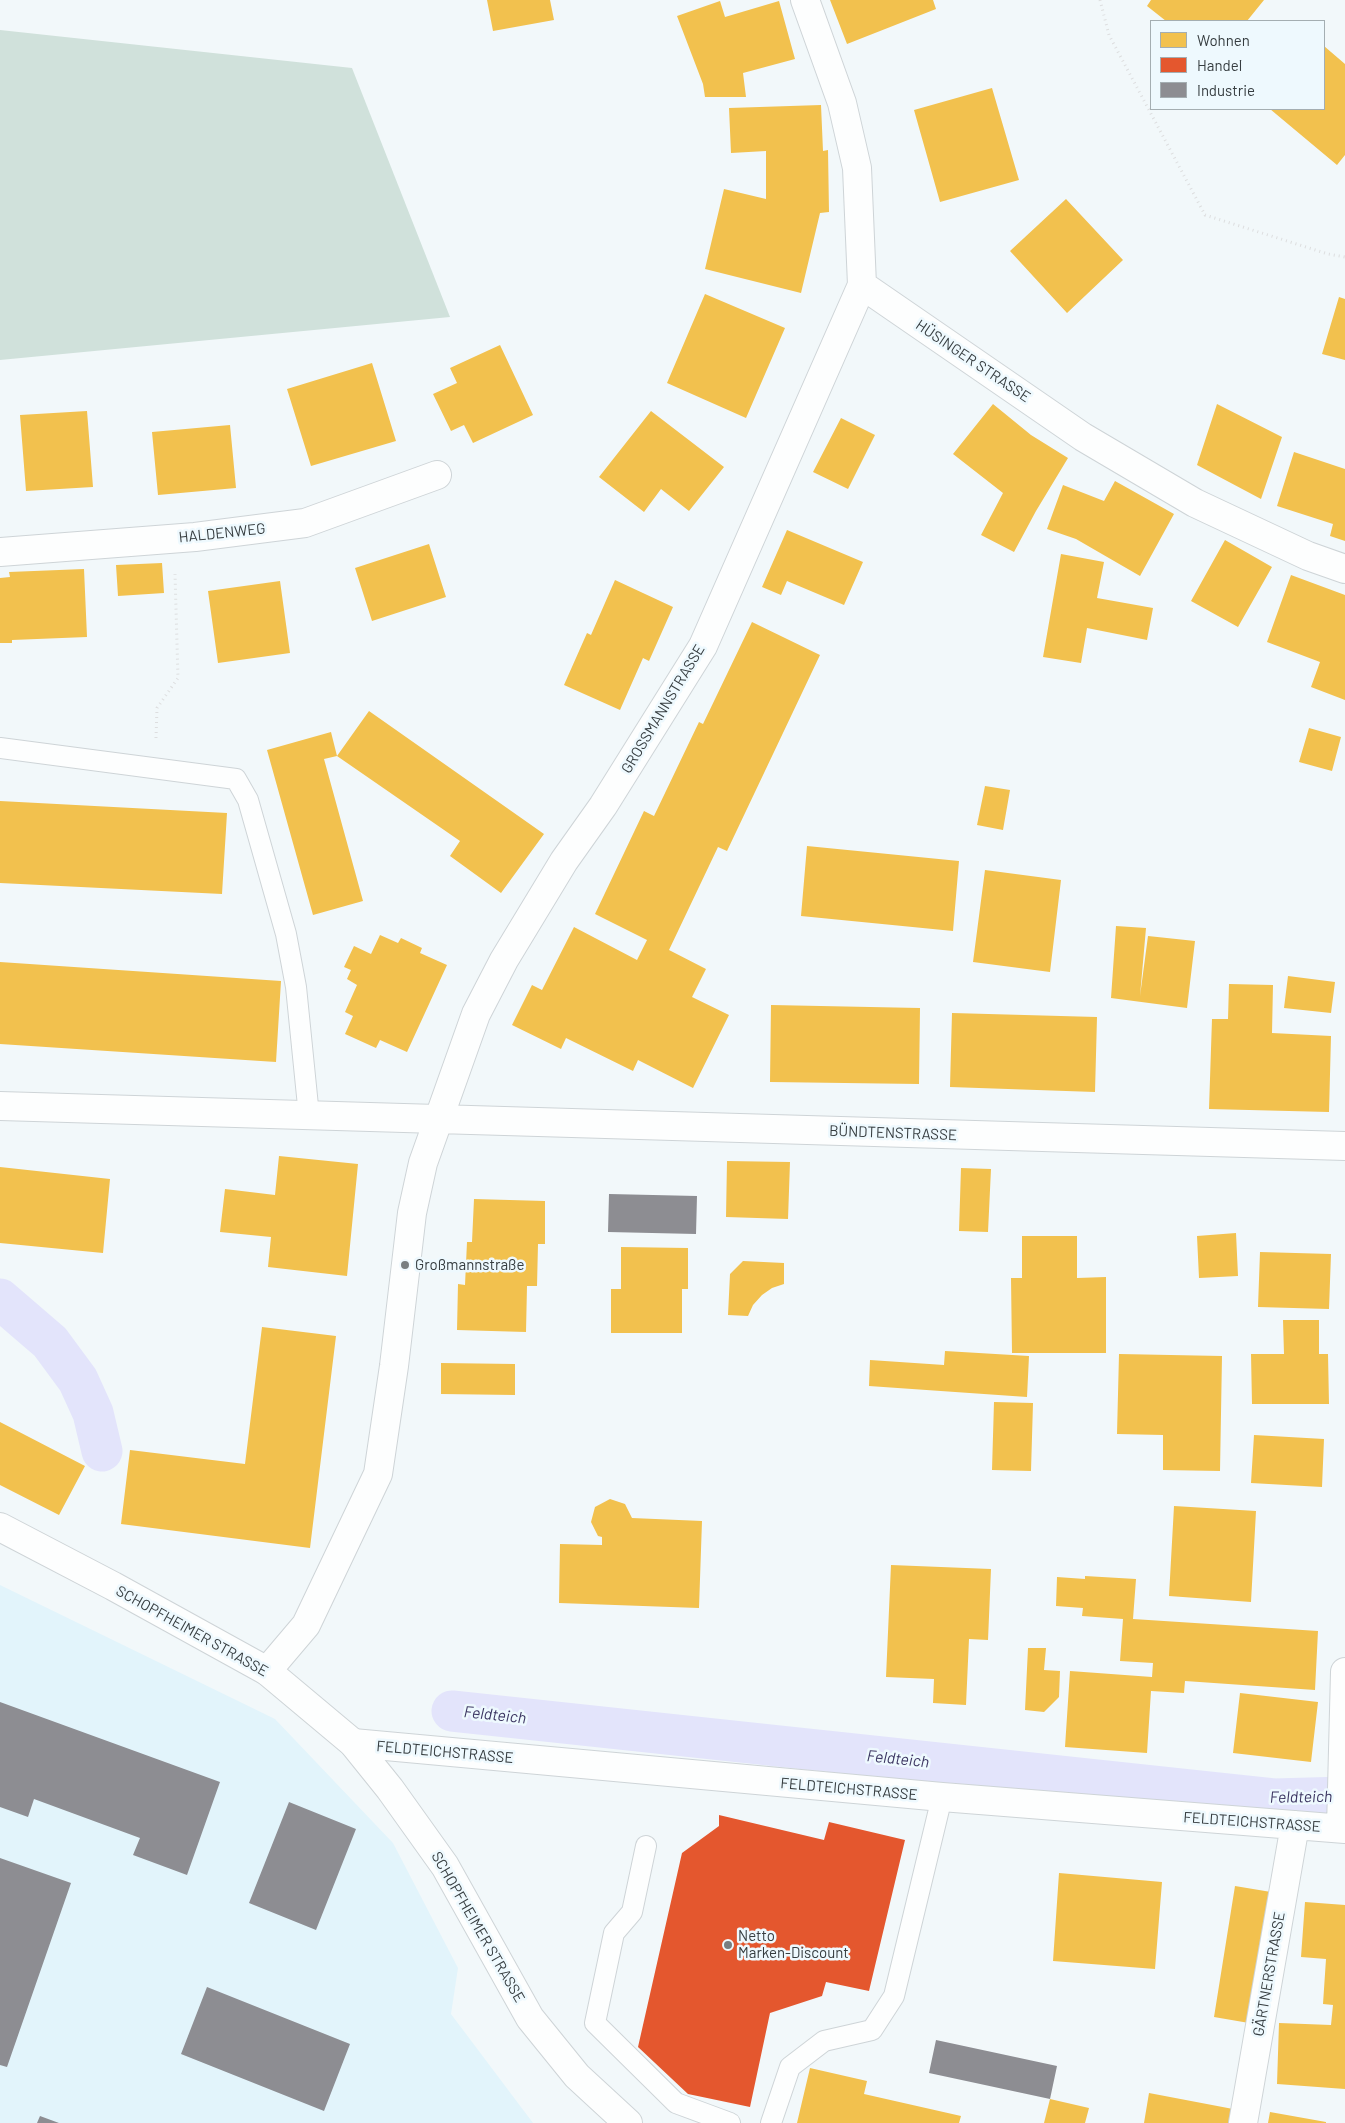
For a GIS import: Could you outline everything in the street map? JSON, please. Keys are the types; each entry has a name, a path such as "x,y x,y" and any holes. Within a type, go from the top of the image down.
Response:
{"street":[{"path":"805,0 842,103 857,168 862,285"},
{"name":"HÜSINGER STRASSE","path":"862,285 1083,437 1195,503 1308,556 1345,569"},
{"name":"GROSSMANNSTRASSE","path":"267,1672 306,1625 378,1474 394,1366 412,1213 423,1163 476,1014 504,960 564,861 603,806 703,646 862,285"},
{"name":"HALDENWEG","path":"0,552 173,538 305,523 437,475"},
{"path":"0,1106 440,1119"},
{"name":"BÜNDTENSTRASSE","path":"440,1119 1345,1146"},
{"name":"SCHOPFHEIMER STRASSE","path":"0,1527 113,1586 267,1672 353,1743 390,1789 445,1866 530,2018 577,2076 628,2123"},
{"path":"1343,1823 1345,1672"},
{"name":"FELDTEICHSTRASSE","path":"353,1743 942,1797 1295,1825 1343,1823"},
{"name":"GÄRTNERSTRASSE","path":"1243,2123 1295,1825"}],"lane":[{"path":"0,748 236,779 248,800 287,943 296,987 309,1116"},
{"path":"771,2123 790,2067 824,2041 872,2030 894,1996 942,1797"},
{"path":"646,1846 632,1912 614,1933 595,2023 676,2103 730,2123"}],"path":[{"path":"1100,0 1110,35 1206,215 1328,254 1345,257"},
{"path":"154,767 157,708 178,678 173,538"}],"shaded area":[{"path":"0,30 352,68 450,317 0,360"},
{"path":"0,1585 275,1719 393,1843 458,1968 451,2014 533,2123 0,2123"}],"building: Wohnen":[{"path":"487,0 550,0 554,20 493,31"},
{"path":"830,0 933,0 936,9 847,44"},
{"path":"1151,0 1264,0 1248,20 1165,20 1147,6"},
{"path":"720,1 725,17 779,1 795,59 743,73 746,97 705,97 703,84 677,16"},
{"path":"1325,47 1345,64 1345,155 1337,165 1271,110 1325,110"},
{"path":"992,88 1019,180 940,202 914,110"},
{"path":"821,105 823,151 828,150 829,212 820,213 801,293 705,269 724,189 766,199 766,151 731,153 729,108"},
{"path":"1066,199 1123,260 1067,313 1010,251"},
{"path":"705,294 785,328 746,418 667,383"},
{"path":"1339,297 1345,299 1345,360 1322,354"},
{"path":"500,345 533,415 473,443 464,425 451,431 433,394 457,383 450,368"},
{"path":"372,363 396,441 311,466 287,389"},
{"path":"993,404 1031,435 1068,458 1014,552 981,535 1003,493 953,454"},
{"path":"1217,404 1282,437 1261,499 1197,465"},
{"path":"87,411 93,487 26,491 20,415"},
{"path":"651,411 724,467 689,511 661,489 644,512 599,477"},
{"path":"841,418 875,435 848,489 813,472"},
{"path":"230,425 236,488 158,495 152,432"},
{"path":"1294,452 1345,469 1345,541 1330,536 1333,524 1277,506"},
{"path":"1115,481 1174,514 1140,576 1076,539 1047,529 1063,485 1104,501"},
{"path":"787,530 863,562 844,605 787,581 781,595 762,587"},
{"path":"1225,540 1272,567 1238,627 1191,601"},
{"path":"429,544 446,597 372,621 355,568"},
{"path":"1061,554 1104,562 1097,598 1153,608 1147,640 1087,628 1081,663 1043,657"},
{"path":"162,563 164,593 118,596 116,565"},
{"path":"84,569 87,637 12,640 12,643 0,643 0,578 10,577 9,572"},
{"path":"1291,575 1345,595 1345,700 1311,687 1320,662 1267,642"},
{"path":"615,580 673,607 649,661 643,658 620,710 564,685 587,633 591,635"},
{"path":"280,581 290,653 218,663 208,591"},
{"path":"752,622 820,655 727,851 718,847 669,950 706,969 692,997 729,1015 693,1088 638,1060 633,1071 566,1038 561,1049 512,1025 532,985 542,990 574,927 637,960 647,940 595,914 644,811 654,816 699,722 703,724"},
{"path":"369,711 544,834 501,893 450,856 460,841 337,756"},
{"path":"1309,728 1341,737 1332,771 1299,762"},
{"path":"331,732 337,756 324,759 363,901 313,915 267,750"},
{"path":"985,786 1010,790 1003,830 977,825"},
{"path":"0,801 227,813 222,894 0,883"},
{"path":"807,846 959,861 953,931 801,916"},
{"path":"985,870 1061,880 1050,972 973,962"},
{"path":"1116,926 1146,928 1140,996 1148,936 1195,941 1187,1008 1111,998"},
{"path":"380,935 398,943 401,938 422,948 420,953 447,965 407,1052 380,1040 376,1048 345,1034 353,1016 345,1012 357,985 347,979 351,970 344,967 354,946 371,954"},
{"path":"0,962 281,981 276,1062 0,1044"},
{"path":"1288,976 1335,982 1331,1013 1284,1008"},
{"path":"1229,984 1273,985 1272,1033 1331,1036 1329,1112 1209,1109 1212,1019 1228,1019"},
{"path":"771,1005 920,1008 919,1084 770,1082"},
{"path":"952,1013 1097,1017 1095,1092 950,1087"},
{"path":"279,1156 358,1164 347,1276 268,1267 271,1237 220,1232 225,1189 275,1195"},
{"path":"727,1161 790,1162 788,1219 726,1217"},
{"path":"0,1167 110,1179 103,1253 0,1243"},
{"path":"961,1168 991,1169 988,1232 959,1231"},
{"path":"474,1199 545,1201 545,1244 538,1244 537,1286 527,1286 526,1332 457,1330 458,1284 465,1285 467,1242 472,1242"},
{"path":"1236,1233 1238,1276 1199,1278 1197,1236"},
{"path":"1022,1236 1077,1236 1077,1278 1106,1277 1106,1353 1012,1353 1011,1278 1022,1278"},
{"path":"621,1247 688,1248 688,1289 682,1289 682,1333 611,1333 611,1289 621,1289"},
{"path":"1260,1252 1331,1254 1329,1309 1258,1307"},
{"path":"743,1261 784,1263 784,1284 772,1288 762,1295 753,1305 748,1316 728,1315 730,1274"},
{"path":"1283,1320 1319,1320 1319,1354 1328,1354 1329,1404 1252,1404 1251,1354 1284,1354"},
{"path":"262,1327 336,1336 310,1548 121,1524 130,1450 245,1464"},
{"path":"945,1351 1029,1356 1027,1397 869,1386 870,1360 944,1365"},
{"path":"1119,1354 1222,1356 1220,1471 1163,1470 1163,1435 1117,1434"},
{"path":"441,1363 515,1364 515,1395 441,1394"},
{"path":"994,1402 1033,1403 1031,1471 992,1470"},
{"path":"0,1422 85,1466 59,1515 0,1485"},
{"path":"1254,1435 1324,1439 1322,1487 1251,1483"},
{"path":"610,1499 625,1504 632,1518 702,1521 699,1608 559,1603 560,1544 602,1545 602,1537 598,1536 591,1522 595,1507"},
{"path":"1174,1506 1256,1511 1251,1602 1169,1596"},
{"path":"891,1565 991,1569 988,1640 969,1639 966,1705 933,1703 934,1679 886,1677"},
{"path":"1085,1576 1136,1579 1133,1619 1318,1631 1315,1690 1185,1681 1184,1693 1151,1691 1147,1753 1065,1747 1070,1671 1152,1677 1153,1663 1120,1661 1123,1619 1082,1616 1083,1608 1056,1606 1057,1577 1085,1579"},
{"path":"1028,1648 1046,1648 1044,1670 1060,1671 1059,1697 1044,1712 1025,1710"},
{"path":"1240,1693 1318,1702 1311,1762 1233,1753"},
{"path":"1059,1873 1162,1882 1155,1969 1053,1961"},
{"path":"1235,1886 1271,1892 1249,2023 1214,2017"},
{"path":"1305,1902 1345,1905 1345,2089 1277,2084 1279,2023 1331,2025 1333,2005 1323,2004 1326,1959 1301,1957"},
{"path":"810,2068 867,2081 864,2094 961,2116 959,2123 797,2123"},
{"path":"1149,2093 1233,2109 1231,2123 1144,2123"},
{"path":"1050,2099 1089,2108 1085,2123 1044,2123"},
{"path":"1270,2112 1326,2122 1326,2123 1268,2123"}],"building: Handel":[{"path":"719,1815 824,1840 829,1822 905,1840 869,1991 826,1982 822,1996 770,2013 750,2107 688,2094 638,2047 682,1853 719,1826"}],"building: Industrie":[{"path":"609,1194 697,1196 696,1234 608,1232"},
{"path":"0,1702 220,1782 187,1875 133,1855 140,1838 34,1799 28,1817 0,1807"},
{"path":"289,1802 356,1829 316,1930 249,1903"},
{"path":"0,1858 71,1883 7,2067 0,2065"},
{"path":"207,1987 350,2044 324,2111 181,2054"},
{"path":"936,2040 1057,2066 1050,2099 929,2073"},
{"path":"40,2116 59,2123 37,2123"}],"waterway":[{"name":"Feldteich","path":"0,1299 50,1342 78,1380 93,1413 102,1451"},
{"name":"Feldteich","path":"452,1711 1274,1799 1345,1797"}],"place":[{"name":"Großmannstraße","path":"405,1265"},
{"name":"Netto Marken-Discount","path":"728,1945"}]}
